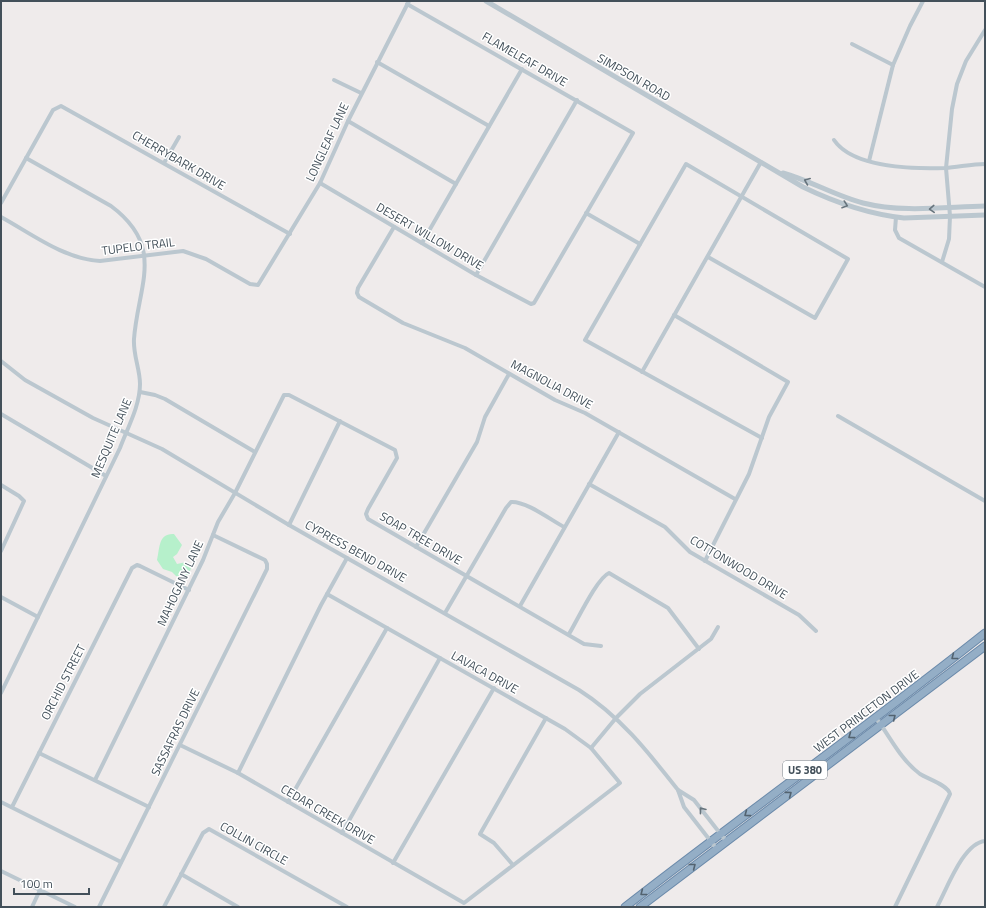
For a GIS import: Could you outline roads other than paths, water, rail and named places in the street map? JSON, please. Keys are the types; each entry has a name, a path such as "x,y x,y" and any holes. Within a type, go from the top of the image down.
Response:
{"highway":[{"name":"WEST PRINCETON DRIVE","path":"625,907 710,841 876,718 985,633"},
{"name":"WEST PRINCETON DRIVE","path":"640,907 716,848 882,726 985,646"}],"street":[{"name":"SIMPSON ROAD","path":"486,1 803,187 840,204 896,217 985,215"},
{"path":"869,161 893,65 910,26 924,1"},
{"name":"LONGLEAF LANE","path":"256,285 260,283 320,183 361,93 408,3"},
{"name":"FLAMELEAF DRIVE","path":"408,3 633,133 586,213"},
{"path":"942,262 949,239 950,216 946,168 947,140 957,84 966,61 985,30"},
{"path":"852,44 893,65"},
{"path":"377,62 489,126"},
{"path":"422,243 522,69"},
{"path":"334,80 361,93"},
{"path":"476,275 576,100"},
{"name":"CHERRYBARK DRIVE","path":"26,158 53,110 58,106 64,106 290,234"},
{"path":"348,121 456,184"},
{"path":"164,163 179,137"},
{"path":"834,140 846,153 869,161 891,165 946,168 985,164"},
{"path":"1,203 26,158"},
{"name":"MESQUITE LANE","path":"1,693 106,476 135,409 140,392 140,384 134,346 146,269 145,255 138,236 122,214 111,206 26,158"},
{"path":"642,372 761,162"},
{"path":"708,256 815,318 848,259 686,164 585,340 762,438"},
{"name":"SIMPSON ROAD","path":"773,169 862,202 903,209 985,206"},
{"name":"DESERT WILLOW DRIVE","path":"320,183 476,275 531,304 534,302 586,213"},
{"path":"586,213 640,244"},
{"name":"TUPELO TRAIL","path":"1,217 64,252 81,259 100,261 183,251 195,254 250,284 256,285"},
{"path":"896,217 895,230 900,238 985,287"},
{"name":"MAGNOLIA DRIVE","path":"394,227 357,293 359,297 403,323 454,343 555,400 585,412 736,499"},
{"path":"674,315 788,382 775,405 753,466 705,561"},
{"name":"CYPRESS BEND DRIVE","path":"1,361 25,380 93,418 162,449 289,525 579,690 616,718 642,745 678,790 684,807 716,848"},
{"path":"416,547 477,442 485,417 510,374"},
{"path":"140,392 156,395 165,399 255,452"},
{"name":"SOAP TREE DRIVE","path":"284,395 289,395 396,450 397,453 395,462 368,510 367,517 416,547 589,646 601,646"},
{"name":"MAHOGANY LANE","path":"95,780 206,555 213,535 284,395"},
{"path":"1,414 106,476"},
{"path":"838,416 985,501"},
{"path":"289,525 340,421"},
{"path":"520,606 619,432"},
{"name":"COTTONWOOD DRIVE","path":"589,484 665,527 690,552 799,615 816,631"},
{"path":"1,485 19,496 24,501 1,551"},
{"path":"445,613 506,508 511,502 517,502 525,505 564,527"},
{"name":"SASSAFRAS DRIVE","path":"99,907 267,569 265,560 213,535"},
{"path":"238,773 327,594 347,558"},
{"name":"ORCHID STREET","path":"12,807 130,570 134,566 140,566 189,590"},
{"path":"569,634 605,575 610,573 668,608 699,649"},
{"name":"LAVACA DRIVE","path":"327,594 565,729 591,748 620,783 513,865"},
{"path":"1,598 38,617"},
{"path":"288,802 387,628"},
{"path":"591,748 616,718 640,694 699,649 710,639 718,628"},
{"path":"342,833 440,658"},
{"path":"393,863 494,688"},
{"path":"513,865 494,843 480,834 546,718"},
{"path":"876,718 907,763 921,774 950,791 948,800 895,907"},
{"name":"CEDAR CREEK DRIVE","path":"180,745 238,773 464,903 513,865"},
{"path":"39,753 150,807"},
{"name":"CYPRESS BEND DRIVE","path":"678,790 694,800 726,841"},
{"path":"1,802 122,862"},
{"name":"COLLIN CIRCLE","path":"164,907 203,833 209,830 347,907"},
{"path":"938,907 964,855 972,846 985,841"},
{"path":"1,871 75,907"},
{"path":"181,874 238,907"},
{"path":"32,907 40,890"}]}
